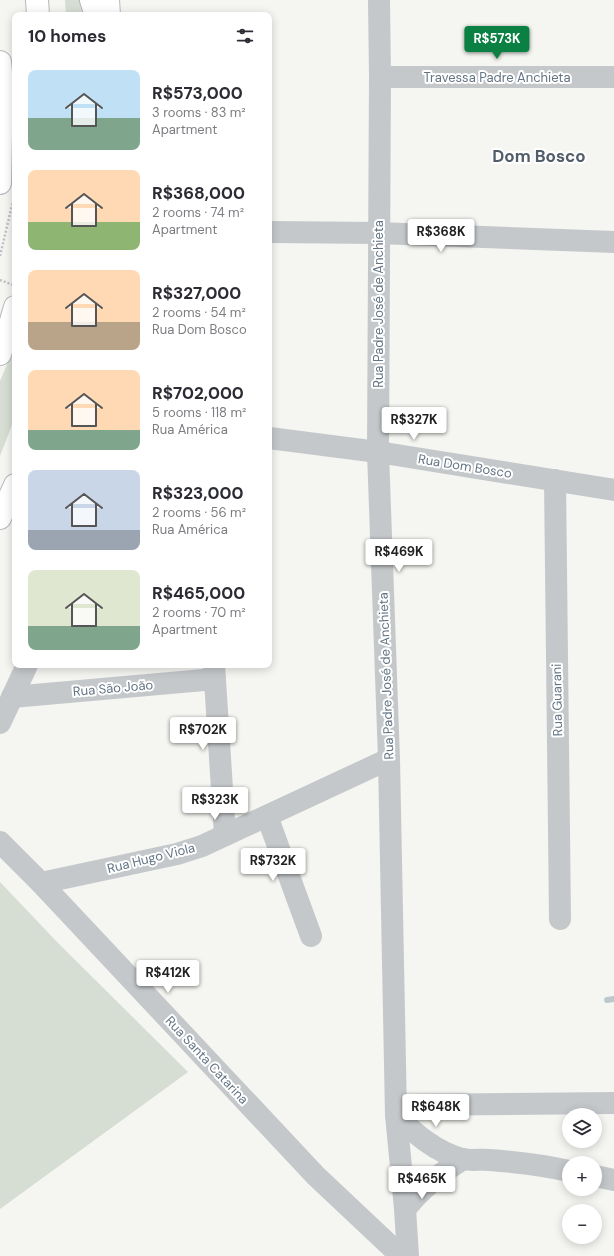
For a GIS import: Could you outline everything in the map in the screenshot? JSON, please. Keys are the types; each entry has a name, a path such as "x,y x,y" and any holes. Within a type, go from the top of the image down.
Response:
{"main road":[{"path":"37,0 38,12"},
{"path":"91,0 95,12"},
{"path":"108,0 109,12"},
{"path":"0,62 7,189"},
{"path":"0,354 12,317"},
{"path":"0,518 12,492"}],"street":[{"name":"Rua Padre José de Anchieta","path":"379,0 378,452 389,759 396,1110 408,1256"},
{"name":"Travessa Padre Anchieta","path":"380,77 614,77"},
{"path":"272,232 378,233 614,242"},
{"name":"Rua Dom Bosco","path":"272,438 378,452 614,490"},
{"name":"Rua Guarani","path":"555,480 560,919"},
{"path":"0,723 26,668"},
{"path":"215,672 226,835"},
{"name":"Rua São João","path":"12,697 215,672"},
{"name":"Rua Hugo Viola","path":"41,883 177,854 202,846 389,759"},
{"path":"268,816 311,936"},
{"name":"Rua Santa Catarina","path":"0,842 41,883 316,1176 401,1256"},
{"path":"396,1110 614,1103"},
{"path":"396,1110 411,1130 427,1142 444,1152 463,1159 506,1162 562,1170"},
{"path":"405,1209 431,1180 463,1159"},
{"path":"602,1177 614,1180"}],"path":[{"path":"0,256 10,218 7,189"},
{"path":"0,280 12,285"}],"shaded area":[{"path":"65,0 86,0 87,12 66,12"},
{"path":"12,353 12,425 0,456 0,381"},
{"path":"0,882 57,942 188,1072 0,1209"}],"waterway":[{"path":"607,1000 614,999"}],"district":[{"name":"Dom Bosco","path":"539,156"}]}
